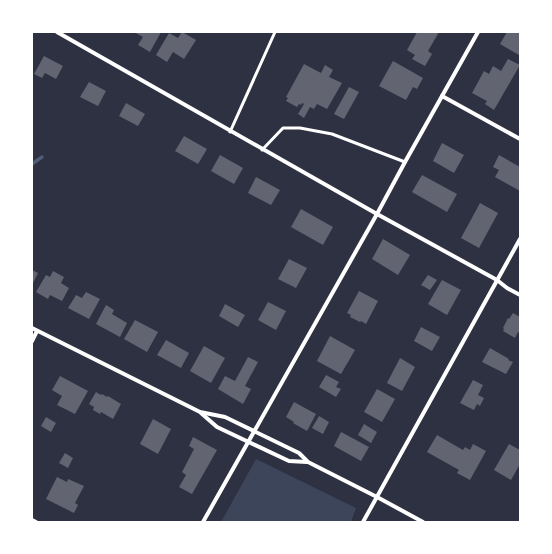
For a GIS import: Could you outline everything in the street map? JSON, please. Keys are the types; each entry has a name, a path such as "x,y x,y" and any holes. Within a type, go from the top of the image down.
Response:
{"street":[{"path":"57,32 230,132 497,280 507,288 520,295"},
{"path":"203,522 478,32"},
{"path":"442,96 520,139"},
{"path":"363,522 520,239"},
{"path":"32,328 200,412 217,427 289,461 308,462"},
{"path":"32,341 37,331"},
{"path":"200,412 225,417 299,453 308,462 423,522"},
{"path":"32,520 36,522"}],"lane":[{"path":"230,132 275,32"},
{"path":"262,150 283,128 300,128 332,134 404,162"}],"shaded area":[{"path":"256,459 356,508 351,522 221,522"}],"building":[{"path":"134,32 161,32 150,52 138,45 143,37"},
{"path":"182,32 196,40 184,59 173,52 167,62 156,55 169,33 178,38"},
{"path":"417,32 439,32 428,51 432,54 425,66 412,59 415,55 407,50"},
{"path":"507,32 520,32 519,55 500,44"},
{"path":"44,56 63,66 56,79 45,73 42,78 34,74"},
{"path":"508,59 520,65 494,110 485,104 487,101 472,93 484,71 489,74 493,66 501,71"},
{"path":"393,61 423,78 417,89 413,87 406,100 379,86"},
{"path":"304,64 321,73 325,65 333,70 329,77 342,83 327,109 317,104 314,109 310,107 304,118 298,114 304,104 299,104 297,107 286,101 288,98 286,97"},
{"path":"89,82 106,91 98,106 80,97"},
{"path":"349,87 359,92 344,119 334,114"},
{"path":"126,103 145,114 138,126 119,116"},
{"path":"184,136 207,149 198,164 175,151"},
{"path":"442,143 464,155 454,173 433,161"},
{"path":"220,155 243,168 234,184 211,171"},
{"path":"499,155 520,167 520,191 495,177 499,170 493,167"},
{"path":"422,175 457,194 447,212 412,192"},
{"path":"256,177 280,190 271,205 248,193"},
{"path":"480,203 498,213 479,248 461,238"},
{"path":"301,209 333,227 323,245 291,227"},
{"path":"383,239 410,255 398,275 372,259"},
{"path":"289,259 307,268 296,288 278,279"},
{"path":"32,270 38,273 32,285"},
{"path":"53,271 64,277 61,283 69,288 62,301 50,295 48,299 36,292 46,275 50,277"},
{"path":"428,275 437,280 430,290 421,285"},
{"path":"442,280 461,290 447,315 428,304"},
{"path":"359,291 378,301 366,324 350,317 351,315 347,313"},
{"path":"86,292 100,299 89,319 68,308 76,295 82,298"},
{"path":"268,302 286,311 276,330 258,320"},
{"path":"225,304 245,315 238,327 219,316"},
{"path":"106,305 114,310 112,314 127,323 120,337 96,324"},
{"path":"513,313 520,317 520,333 518,332 515,338 503,331 508,318 509,319"},
{"path":"135,320 158,332 147,352 124,339"},
{"path":"421,327 440,337 432,351 414,341"},
{"path":"330,336 355,350 341,374 317,361"},
{"path":"166,340 189,353 181,368 157,355"},
{"path":"204,346 225,358 211,383 190,371"},
{"path":"490,348 513,362 506,374 482,362"},
{"path":"248,357 258,362 245,386 251,389 243,404 218,389 225,376 235,381"},
{"path":"400,358 415,367 402,391 387,383"},
{"path":"326,375 339,382 336,387 341,389 336,397 319,387"},
{"path":"60,376 88,391 75,414 57,405 62,396 52,390"},
{"path":"473,380 483,385 478,395 484,398 480,406 477,404 474,410 460,403"},
{"path":"377,389 395,399 382,422 364,412"},
{"path":"96,392 107,397 108,396 121,404 113,419 101,412 100,414 93,410 94,407 89,404"},
{"path":"294,402 316,414 307,431 286,417"},
{"path":"319,416 329,422 323,434 312,428"},
{"path":"46,417 56,423 51,432 41,426"},
{"path":"153,419 171,429 158,454 140,444"},
{"path":"364,424 377,432 371,443 358,435"},
{"path":"341,432 369,447 361,461 334,446"},
{"path":"437,435 463,450 465,447 470,450 473,444 486,451 470,480 457,473 459,470 427,452"},
{"path":"193,437 217,450 192,494 179,487 186,475 182,472 194,449 189,446"},
{"path":"509,444 520,450 520,464 511,480 494,470"},
{"path":"65,453 73,458 68,468 59,463"},
{"path":"57,477 67,482 68,479 84,486 75,503 78,505 74,513 46,499"}],"waterway":[{"path":"32,164 42,157"}]}
